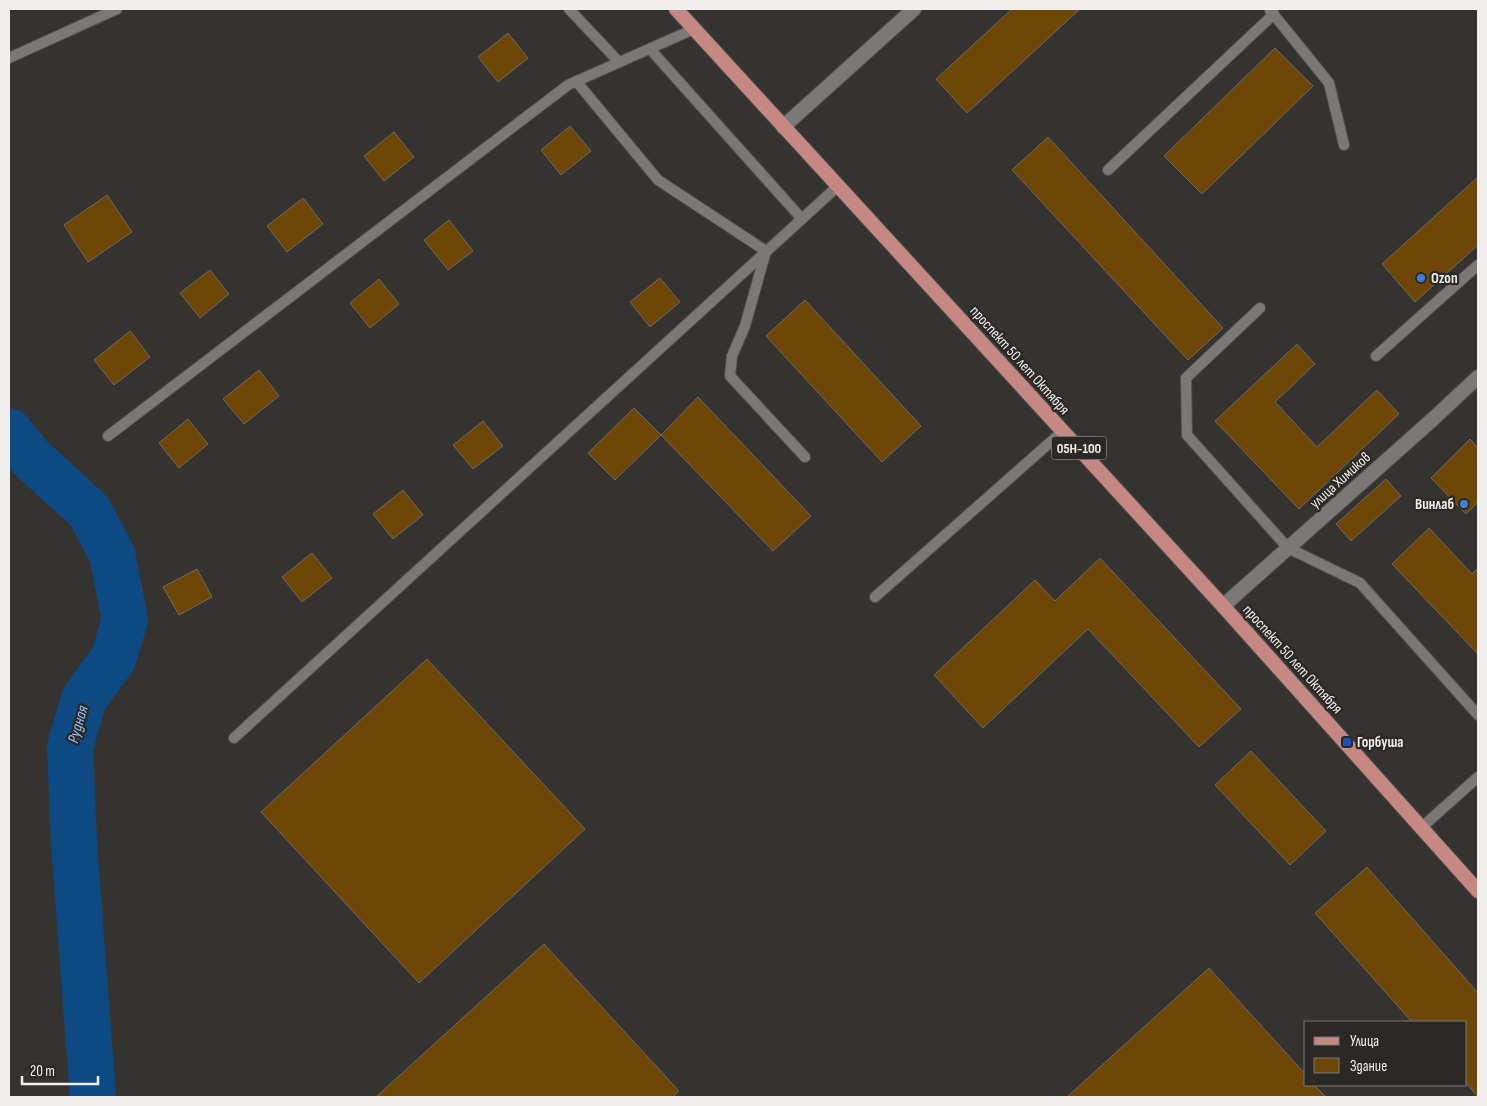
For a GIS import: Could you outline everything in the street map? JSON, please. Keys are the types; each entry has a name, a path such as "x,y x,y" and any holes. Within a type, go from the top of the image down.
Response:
{"main road":[{"name":"проспект 50 лет Октября","path":"676,9 1223,606 1478,891"}],"street":[{"path":"783,127 914,9"},
{"name":"улица Химиков","path":"1223,606 1478,377"}],"lane":[{"path":"9,58 117,9"},
{"path":"569,9 620,62"},
{"path":"1108,170 1272,11 1330,83 1344,145"},
{"path":"108,436 568,85 694,29"},
{"path":"650,49 802,219"},
{"path":"576,81 658,180 766,251"},
{"path":"234,738 838,186"},
{"path":"766,251 745,326 732,356 730,376 805,457"},
{"path":"1376,356 1478,265"},
{"path":"1260,308 1186,378 1186,435 1288,548 1360,583 1478,715"},
{"path":"875,597 1063,431"},
{"path":"1422,827 1478,777"}],"building":[{"path":"1012,9 1080,9 967,113 936,79"},
{"path":"508,33 528,58 498,82 478,57"},
{"path":"1275,48 1313,86 1202,194 1164,156"},
{"path":"570,126 591,151 561,175 541,150"},
{"path":"394,132 414,157 384,181 364,156"},
{"path":"1048,137 1223,328 1188,360 1012,170"},
{"path":"1478,177 1478,245 1415,302 1382,264"},
{"path":"107,195 132,232 88,262 64,225"},
{"path":"303,198 323,224 287,252 267,226"},
{"path":"449,220 473,251 448,270 424,240"},
{"path":"210,270 229,294 200,318 180,293"},
{"path":"660,278 680,302 650,327 630,302"},
{"path":"379,279 399,304 370,328 350,303"},
{"path":"805,300 921,426 882,462 766,336"},
{"path":"130,331 150,357 114,385 94,360"},
{"path":"1297,344 1315,364 1275,402 1317,447 1377,390 1399,414 1299,509 1215,421"},
{"path":"259,370 279,396 244,424 223,399"},
{"path":"698,397 811,516 773,551 661,435"},
{"path":"634,408 661,435 615,480 588,453"},
{"path":"188,419 208,444 179,468 159,443"},
{"path":"483,421 503,446 473,469 453,445"},
{"path":"1470,439 1478,448 1478,502 1466,514 1431,478"},
{"path":"1386,479 1401,496 1351,541 1336,524"},
{"path":"403,490 423,515 393,539 373,514"},
{"path":"1429,528 1472,574 1478,568 1478,654 1392,564"},
{"path":"312,553 332,578 302,602 282,577"},
{"path":"1100,558 1241,709 1199,747 1088,629 983,728 934,675 1035,580 1055,601"},
{"path":"197,569 212,597 179,615 163,587"},
{"path":"427,659 585,829 419,983 261,812"},
{"path":"1251,751 1326,831 1290,865 1215,785"},
{"path":"1367,867 1478,993 1478,1097 1467,1084 1467,1021 1411,1021 1315,913"},
{"path":"544,944 679,1091 673,1097 376,1097"},
{"path":"1209,968 1304,1073 1304,1086 1315,1086 1326,1097 1067,1097"}],"waterway":[{"name":"Рудная","path":"9,431 30,457 89,511 112,554 125,620 113,659 84,699 70,747 74,843 93,1097"}],"place":[{"name":"Ozon","path":"1421,278"},
{"name":"Винлаб","path":"1464,504"},
{"name":"Горбуша","path":"1347,742"}]}
